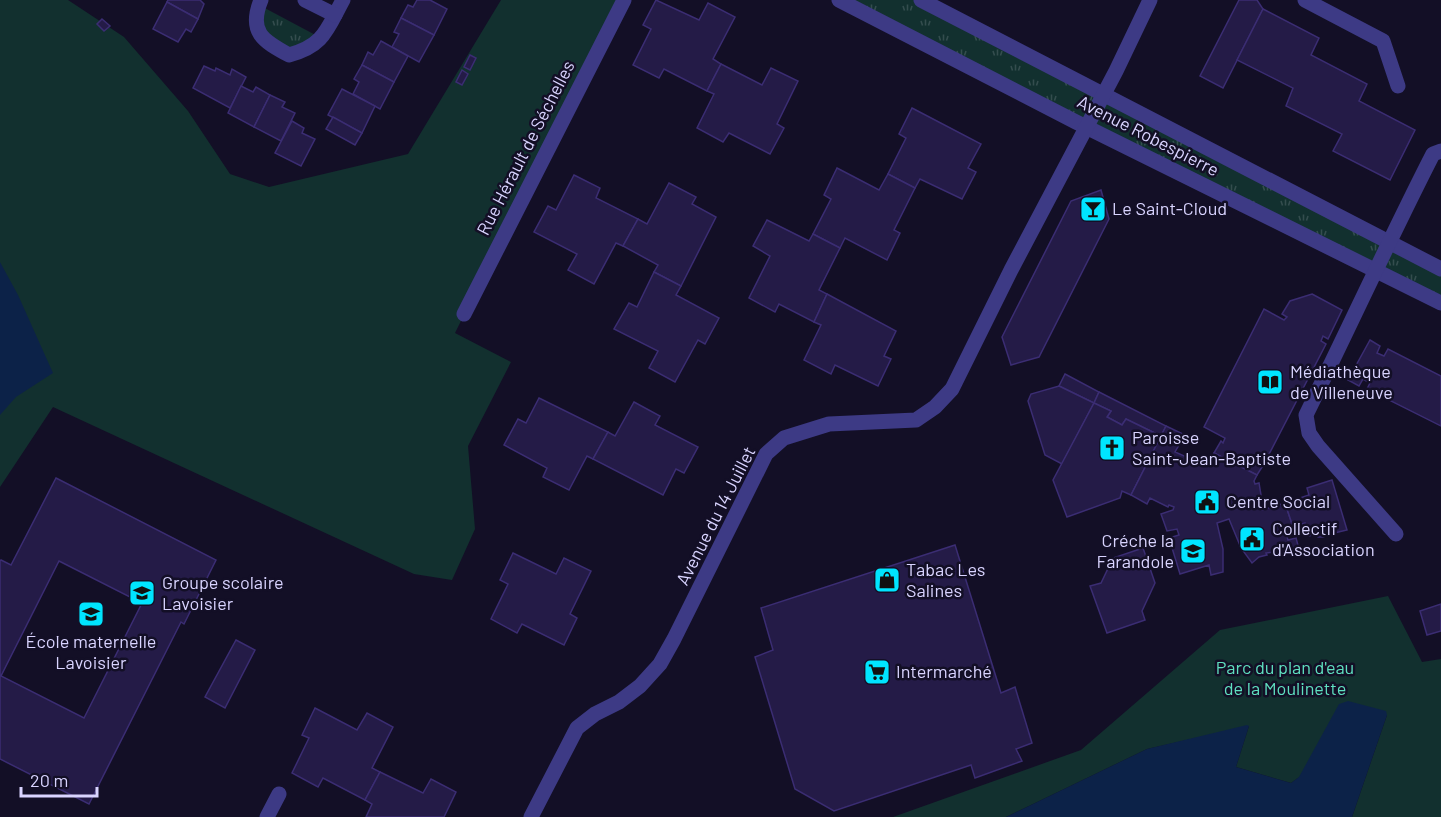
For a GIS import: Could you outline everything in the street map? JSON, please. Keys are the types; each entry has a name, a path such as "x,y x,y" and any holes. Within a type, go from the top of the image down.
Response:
{"street":[{"path":"261,0 255,15 258,33 271,46 289,56 306,51 325,35 343,0"},
{"path":"304,0 335,15"},
{"name":"Rue Hérault de Séchelles","path":"464,314 624,0"},
{"name":"Avenue Robespierre","path":"839,0 1441,303"},
{"name":"Avenue Robespierre","path":"921,0 1441,269"},
{"name":"Avenue du 14 Juillet","path":"531,817 577,728 640,686 660,664 766,454 784,438 829,424 916,420 935,407 952,389 1150,0"},
{"path":"1312,2 1383,41 1398,86"},
{"path":"1396,534 1318,446 1309,433 1306,415 1377,272 1388,242 1433,154 1441,151"},
{"path":"267,817 279,794"}],"green space":[{"path":"0,0 68,0 124,37 188,111 230,174 269,187 408,154 501,0 620,0 455,333 511,362 468,446 475,529 452,580 414,574 53,407 0,487"},
{"path":"839,0 921,0 1441,269 1441,303"},
{"path":"259,5 321,38 289,55 258,33"},
{"name":"Parc du plan d'eau de la Moulinette","path":"1388,596 1422,662 1441,659 1441,817 1352,817 1387,715 1291,783 1236,767 1249,726 1147,749 1006,817 893,817 1081,750 1220,630"}],"water":[{"path":"0,262 18,295 53,373 16,397 0,415"},
{"path":"1348,701 1386,711 1387,715 1352,817 1006,817 1147,749 1247,725 1249,726 1236,767 1291,783 1299,777 1339,704"}],"building":[{"path":"168,0 200,0 204,4 198,19 167,2"},
{"path":"417,0 430,0 447,9 434,35 401,18 408,5 413,7"},
{"path":"656,0 699,20 708,3 735,17 713,59 721,64 707,91 664,69 659,78 633,65 651,29 643,25"},
{"path":"1239,0 1257,0 1263,9 1223,88 1200,76"},
{"path":"167,2 198,19 191,32 186,29 178,42 153,29"},
{"path":"1263,9 1319,38 1311,55 1367,84 1359,101 1415,130 1390,180 1333,151 1342,134 1286,106 1293,88 1237,60"},
{"path":"401,18 434,35 419,62 392,47 399,34 394,32"},
{"path":"102,19 110,26 104,31 97,24"},
{"path":"381,41 408,56 394,82 362,65 368,52 373,55"},
{"path":"470,55 476,58 470,70 464,67"},
{"path":"721,64 762,85 771,68 798,81 777,124 784,128 770,154 729,133 723,142 697,128 714,94 707,91"},
{"path":"362,65 394,82 380,109 353,94 359,82 354,79"},
{"path":"204,66 215,71 216,68 230,75 232,69 246,77 230,108 193,88"},
{"path":"462,70 468,74 462,85 456,82"},
{"path":"241,86 253,92 256,87 270,95 254,127 228,113"},
{"path":"342,89 375,106 362,133 328,115"},
{"path":"270,95 285,102 282,107 295,113 281,141 254,127"},
{"path":"912,108 981,144 968,168 976,172 962,199 920,179 915,188 888,174 906,138 899,134"},
{"path":"333,117 362,133 355,145 326,129"},
{"path":"292,121 304,128 302,133 315,139 301,166 275,153"},
{"path":"837,168 879,190 888,174 915,188 894,230 900,233 887,260 845,238 840,248 813,234 831,199 824,195"},
{"path":"574,175 600,188 596,198 638,219 623,246 616,243 594,284 568,270 577,254 534,232 548,206 556,210"},
{"path":"669,183 696,197 692,204 716,217 681,286 654,272 658,265 623,246 638,219 647,224"},
{"path":"1101,190 1109,219 1039,357 1011,365 1002,337 1071,201"},
{"path":"767,220 809,241 813,234 840,248 819,290 827,294 814,322 779,304 775,312 749,298 770,256 753,246"},
{"path":"654,272 681,286 676,295 719,318 705,344 698,340 675,382 649,368 658,351 614,329 629,303 637,307"},
{"path":"827,294 896,331 884,356 891,359 878,386 835,365 831,374 804,360 821,325 814,322"},
{"path":"1312,294 1342,310 1328,339 1323,336 1321,341 1326,344 1266,460 1263,459 1261,462 1264,464 1257,475 1214,453 1225,438 1204,427 1264,309 1284,320 1287,317 1282,314 1290,301"},
{"path":"1370,340 1380,346 1377,353 1384,356 1388,349 1441,376 1441,426 1367,389 1370,383 1363,379 1359,386 1348,380"},
{"path":"1065,374 1099,392 1094,403 1059,386"},
{"path":"1059,386 1094,403 1062,464 1045,455 1028,401 1031,394"},
{"path":"1099,392 1166,426 1161,436 1126,419 1122,425 1107,417 1111,411 1094,403"},
{"path":"539,398 608,432 593,459 587,456 569,490 543,477 547,468 504,445 518,419 526,423"},
{"path":"634,402 660,416 655,425 698,447 684,473 676,469 663,495 593,459 608,432 615,436"},
{"name":"Paroisse Saint-Jean-Baptiste","path":"1094,403 1111,411 1107,417 1122,425 1126,419 1161,436 1131,495 1122,491 1120,498 1067,517 1053,480"},
{"path":"1166,426 1183,434 1178,444 1161,436"},
{"path":"1161,436 1179,445 1175,452 1191,459 1191,463 1212,457 1214,453 1257,475 1254,481 1255,484 1259,483 1262,510 1285,503 1293,527 1285,530 1288,540 1296,538 1299,549 1281,554 1280,551 1266,553 1267,555 1259,557 1252,563 1241,548 1229,519 1217,523 1223,549 1223,572 1211,575 1209,565 1180,574 1169,538 1179,535 1177,529 1167,531 1161,514 1173,510 1174,507 1169,505 1168,507 1150,498 1147,504 1131,495"},
{"path":"56,478 216,560 184,624 181,622 89,804 0,759 0,561 11,565","holes":["59,561 142,603 84,718 1,676"]},
{"path":"1332,480 1347,530 1334,533 1332,528 1309,536 1305,523 1293,527 1285,503 1309,495 1307,488"},
{"path":"1332,528 1334,533 1323,537 1315,534"},
{"name":"Intermarché","path":"955,545 1001,693 1015,687 1032,743 1016,749 1022,761 975,778 971,765 834,811 795,789 755,657 773,650 761,608"},
{"path":"1143,548 1155,583 1142,611 1145,620 1107,633 1090,586 1101,583 1113,558"},
{"path":"513,553 556,574 564,558 591,571 570,614 577,618 564,645 522,624 517,633 491,619 508,584 500,580"},
{"path":"1441,604 1441,631 1427,635 1420,611"},
{"path":"236,640 255,650 225,708 205,697"},
{"path":"315,708 357,730 367,713 393,727 372,768 380,772 365,800 323,778 318,787 292,773 309,738 302,735"},
{"path":"380,772 423,793 431,779 456,792 444,817 366,817 372,804 365,800"}],"place":[{"name":"Le Saint-Cloud","path":"1093,209"},
{"name":"Médiathèque de Villeneuve","path":"1270,382"},
{"name":"Paroisse Saint-Jean-Baptiste","path":"1112,448"},
{"name":"Centre Social","path":"1207,502"},
{"name":"Collectif d'Association","path":"1252,539"},
{"name":"Créche la Farandole","path":"1193,551"},
{"name":"Tabac Les Salines","path":"887,580"},
{"name":"Groupe scolaire Lavoisier","path":"142,593"},
{"name":"École maternelle Lavoisier","path":"91,614"},
{"name":"Intermarché","path":"877,672"}]}
